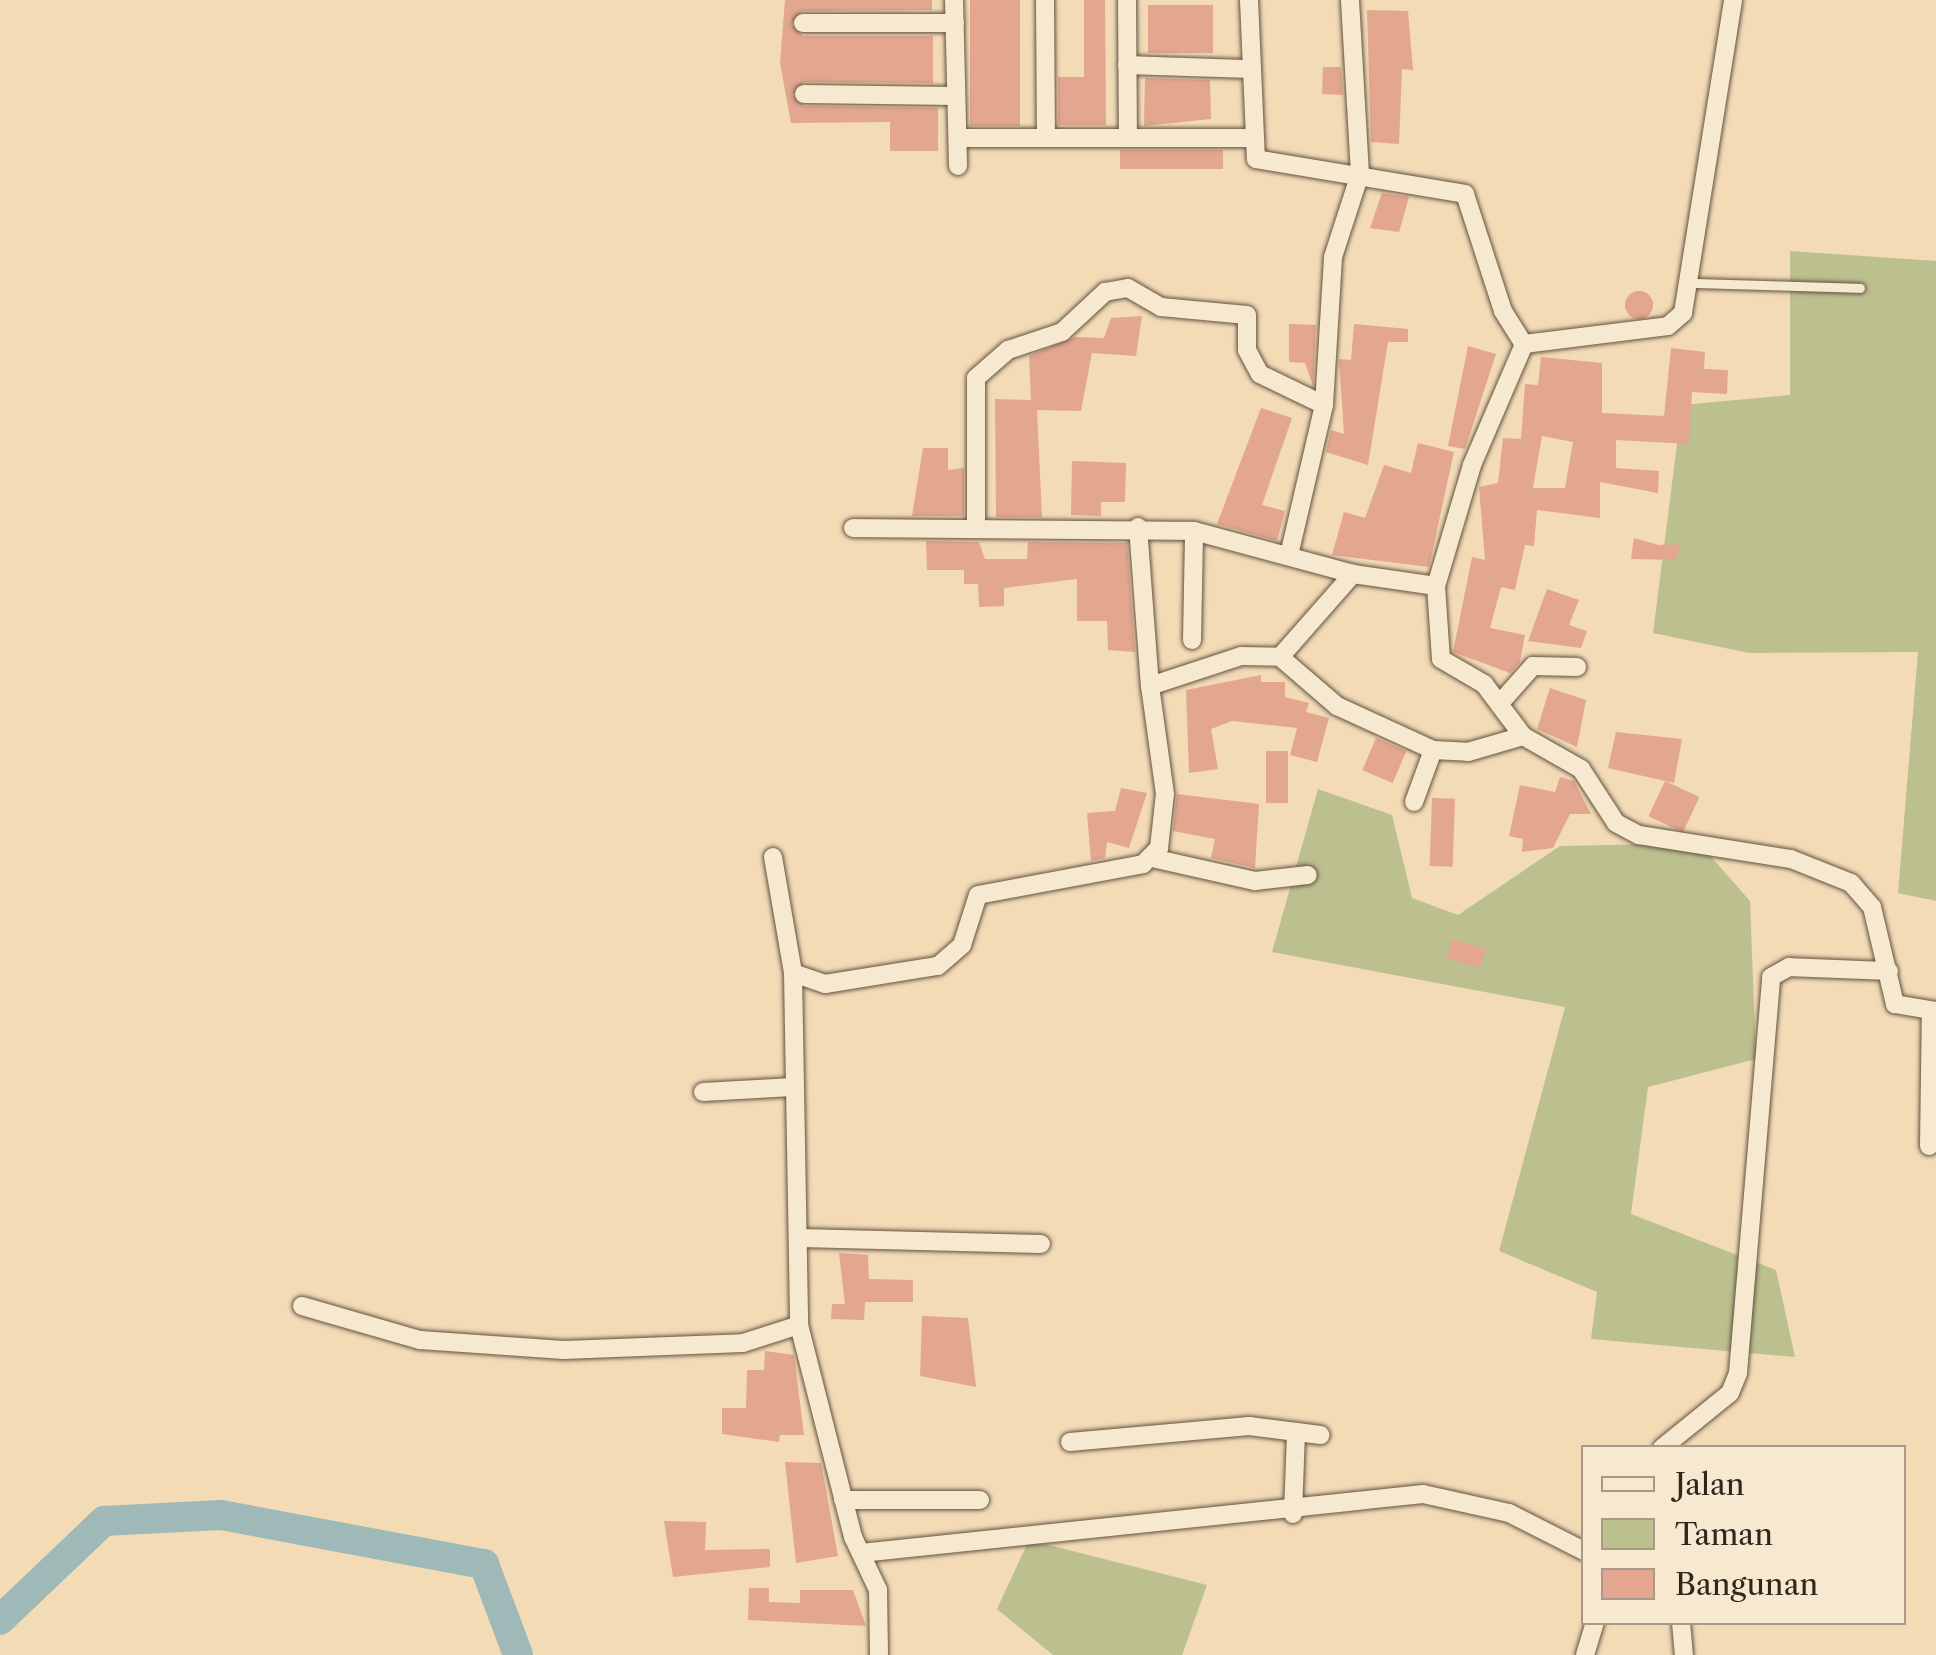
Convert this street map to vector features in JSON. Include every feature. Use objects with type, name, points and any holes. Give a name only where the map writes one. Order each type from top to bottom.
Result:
[{"type":"street","points":[[954,0],[958,166]]},
{"type":"street","points":[[1045,0],[1046,135]]},
{"type":"street","points":[[1127,0],[1128,136]]},
{"type":"street","points":[[1249,0],[1253,138],[1260,161],[1466,194],[1502,312],[1524,344]]},
{"type":"street","points":[[1290,551],[1324,405],[1333,257],[1360,174],[1350,0]]},
{"type":"street","points":[[1524,344],[1674,324],[1692,283],[1732,0]]},
{"type":"street","points":[[803,23],[955,22]]},
{"type":"street","points":[[1126,66],[1250,70]]},
{"type":"street","points":[[804,94],[955,96]]},
{"type":"street","points":[[958,138],[1253,138]]},
{"type":"street","points":[[976,527],[976,378],[1008,350],[1062,332],[1105,292],[1128,288],[1162,306],[1250,317],[1247,350],[1260,374],[1324,405]]},
{"type":"street","points":[[1524,344],[1472,465],[1436,586],[1438,654],[1501,702],[1523,736],[1581,769],[1624,829],[1792,859],[1851,883],[1872,907],[1898,1008],[1934,1011],[1929,1146]]},
{"type":"street","points":[[853,528],[1138,527],[1194,531],[1290,551],[1353,574],[1436,586]]},
{"type":"street","points":[[1138,527],[1150,686],[1164,794],[1152,858]]},
{"type":"street","points":[[1192,640],[1194,531]]},
{"type":"street","points":[[1280,656],[1353,574]]},
{"type":"street","points":[[1150,686],[1242,656],[1280,656],[1337,706],[1433,750],[1468,752],[1523,736]]},
{"type":"street","points":[[1501,702],[1533,666],[1576,667]]},
{"type":"street","points":[[1414,802],[1433,750]]},
{"type":"street","points":[[773,856],[793,973],[799,1326],[843,1500],[878,1590],[879,1655]]},
{"type":"street","points":[[793,973],[826,984],[938,966],[962,944],[978,894],[1152,858],[1255,881],[1308,875]]},
{"type":"street","points":[[1666,1445],[1722,1400],[1738,1374],[1771,977],[1789,967],[1888,971]]},
{"type":"street","points":[[703,1092],[793,1088]]},
{"type":"street","points":[[799,1238],[1042,1244]]},
{"type":"street","points":[[302,1306],[420,1340],[564,1350],[742,1343],[799,1326]]},
{"type":"street","points":[[1070,1442],[1233,1427],[1320,1435]]},
{"type":"street","points":[[1293,1514],[1296,1432]]},
{"type":"street","points":[[862,1553],[1293,1514],[1351,1498],[1450,1497],[1561,1533],[1581,1549]]},
{"type":"street","points":[[843,1500],[980,1500]]},
{"type":"street","points":[[1585,1655],[1594,1625]]},
{"type":"street","points":[[1681,1625],[1684,1655]]},
{"type":"lane","points":[[1692,283],[1860,288]]},
{"type":"green space","points":[[1790,251],[1936,261],[1936,901],[1898,893],[1918,652],[1749,653],[1653,633],[1682,405],[1790,395]]},
{"type":"green space","points":[[1318,789],[1392,815],[1412,898],[1458,915],[1560,846],[1699,843],[1750,901],[1756,1059],[1648,1087],[1631,1214],[1776,1270],[1795,1357],[1591,1339],[1597,1292],[1499,1251],[1565,1007],[1272,952]]},
{"type":"green space","points":[[1029,1540],[1207,1585],[1182,1655],[1053,1655],[997,1609]]},
{"type":"building","points":[[785,0],[932,0],[932,10],[802,11],[791,24],[803,36],[933,36],[933,83],[804,82],[792,95],[804,106],[938,108],[938,151],[890,151],[890,122],[791,123],[780,63]]},
{"type":"building","points":[[970,0],[1020,0],[1020,126],[970,126]]},
{"type":"building","points":[[1084,0],[1105,0],[1106,125],[1058,125],[1058,77],[1084,77]]},
{"type":"building","points":[[1148,5],[1213,5],[1213,53],[1148,53]]},
{"type":"building","points":[[1367,10],[1408,11],[1413,70],[1402,69],[1399,144],[1371,142]]},
{"type":"building","points":[[1323,67],[1341,67],[1343,95],[1322,94]]},
{"type":"building","points":[[1145,78],[1210,80],[1211,119],[1144,126]]},
{"type":"building","points":[[1120,150],[1223,150],[1223,169],[1120,169]]},
{"type":"building","points":[[1382,193],[1409,197],[1399,232],[1370,228]]},
{"type":"building","points":[[1639,291],[1649,295],[1653,305],[1649,315],[1639,319],[1629,315],[1625,305],[1629,295]]},
{"type":"building","points":[[1142,316],[1136,356],[1092,353],[1081,411],[1037,410],[1042,517],[996,517],[995,399],[1031,400],[1029,356],[1075,337],[1104,338],[1111,318]]},
{"type":"building","points":[[1289,324],[1316,325],[1313,386],[1305,363],[1289,362]]},
{"type":"building","points":[[1354,324],[1408,329],[1408,342],[1388,342],[1368,465],[1326,452],[1331,430],[1344,434],[1339,359],[1351,360]]},
{"type":"building","points":[[1468,346],[1496,354],[1465,449],[1448,446]]},
{"type":"building","points":[[1671,348],[1705,352],[1704,369],[1728,370],[1727,394],[1692,392],[1689,444],[1616,440],[1616,468],[1659,471],[1658,493],[1600,482],[1600,518],[1537,510],[1534,546],[1525,545],[1515,590],[1501,587],[1490,628],[1525,635],[1520,662],[1510,673],[1453,652],[1472,557],[1485,560],[1479,487],[1498,483],[1503,438],[1521,439],[1525,384],[1538,385],[1541,357],[1602,363],[1602,413],[1664,416]],"holes":[[[1542,436],[1573,442],[1565,488],[1533,488]]]},
{"type":"building","points":[[1261,408],[1292,418],[1262,505],[1285,511],[1277,541],[1217,524]]},
{"type":"building","points":[[1418,443],[1454,452],[1429,567],[1332,555],[1344,512],[1365,518],[1384,465],[1411,473]]},
{"type":"building","points":[[923,448],[948,448],[948,470],[964,468],[964,516],[912,516]]},
{"type":"building","points":[[1072,461],[1126,463],[1125,502],[1101,502],[1101,516],[1071,515]]},
{"type":"building","points":[[1634,538],[1659,545],[1681,544],[1676,560],[1631,559]]},
{"type":"building","points":[[926,541],[979,542],[985,559],[1027,559],[1028,542],[1127,543],[1135,652],[1108,650],[1107,621],[1077,621],[1077,579],[1004,588],[1004,606],[979,607],[978,584],[964,584],[964,570],[927,570]]},
{"type":"building","points":[[1547,589],[1579,600],[1569,625],[1587,631],[1581,648],[1528,641]]},
{"type":"building","points":[[1261,675],[1261,682],[1285,682],[1285,697],[1309,703],[1306,712],[1329,718],[1317,762],[1290,755],[1297,728],[1232,721],[1211,729],[1218,769],[1189,773],[1186,690]]},
{"type":"building","points":[[1550,688],[1586,700],[1577,747],[1537,729]]},
{"type":"building","points":[[1616,732],[1682,739],[1674,783],[1608,768]]},
{"type":"building","points":[[1376,738],[1406,751],[1393,783],[1362,770]]},
{"type":"building","points":[[1266,751],[1288,751],[1288,803],[1266,803]]},
{"type":"building","points":[[1560,777],[1574,781],[1591,814],[1570,814],[1553,848],[1522,852],[1523,839],[1509,836],[1520,785],[1555,792]]},
{"type":"building","points":[[1665,781],[1699,797],[1683,832],[1649,816]]},
{"type":"building","points":[[1121,788],[1147,793],[1129,848],[1107,842],[1105,858],[1091,861],[1087,813],[1115,811]]},
{"type":"building","points":[[1177,794],[1259,804],[1255,868],[1211,858],[1215,839],[1173,831]]},
{"type":"building","points":[[1432,798],[1455,799],[1453,867],[1430,866]]},
{"type":"building","points":[[1452,939],[1486,949],[1480,968],[1446,958]]},
{"type":"building","points":[[839,1253],[868,1255],[869,1279],[913,1280],[913,1302],[865,1302],[864,1320],[831,1319],[832,1304],[845,1304]]},
{"type":"building","points":[[922,1316],[968,1318],[976,1387],[920,1376]]},
{"type":"building","points":[[765,1351],[794,1355],[804,1435],[780,1435],[779,1442],[722,1434],[722,1408],[746,1408],[747,1370],[764,1370]]},
{"type":"building","points":[[785,1462],[821,1463],[838,1556],[796,1563]]},
{"type":"building","points":[[664,1521],[706,1522],[705,1550],[770,1549],[770,1567],[673,1577]]},
{"type":"building","points":[[749,1588],[769,1588],[769,1602],[800,1603],[800,1590],[853,1590],[866,1626],[748,1620]]},
{"type":"waterway","points":[[0,1620],[104,1521],[221,1515],[484,1564],[518,1655]]}]
